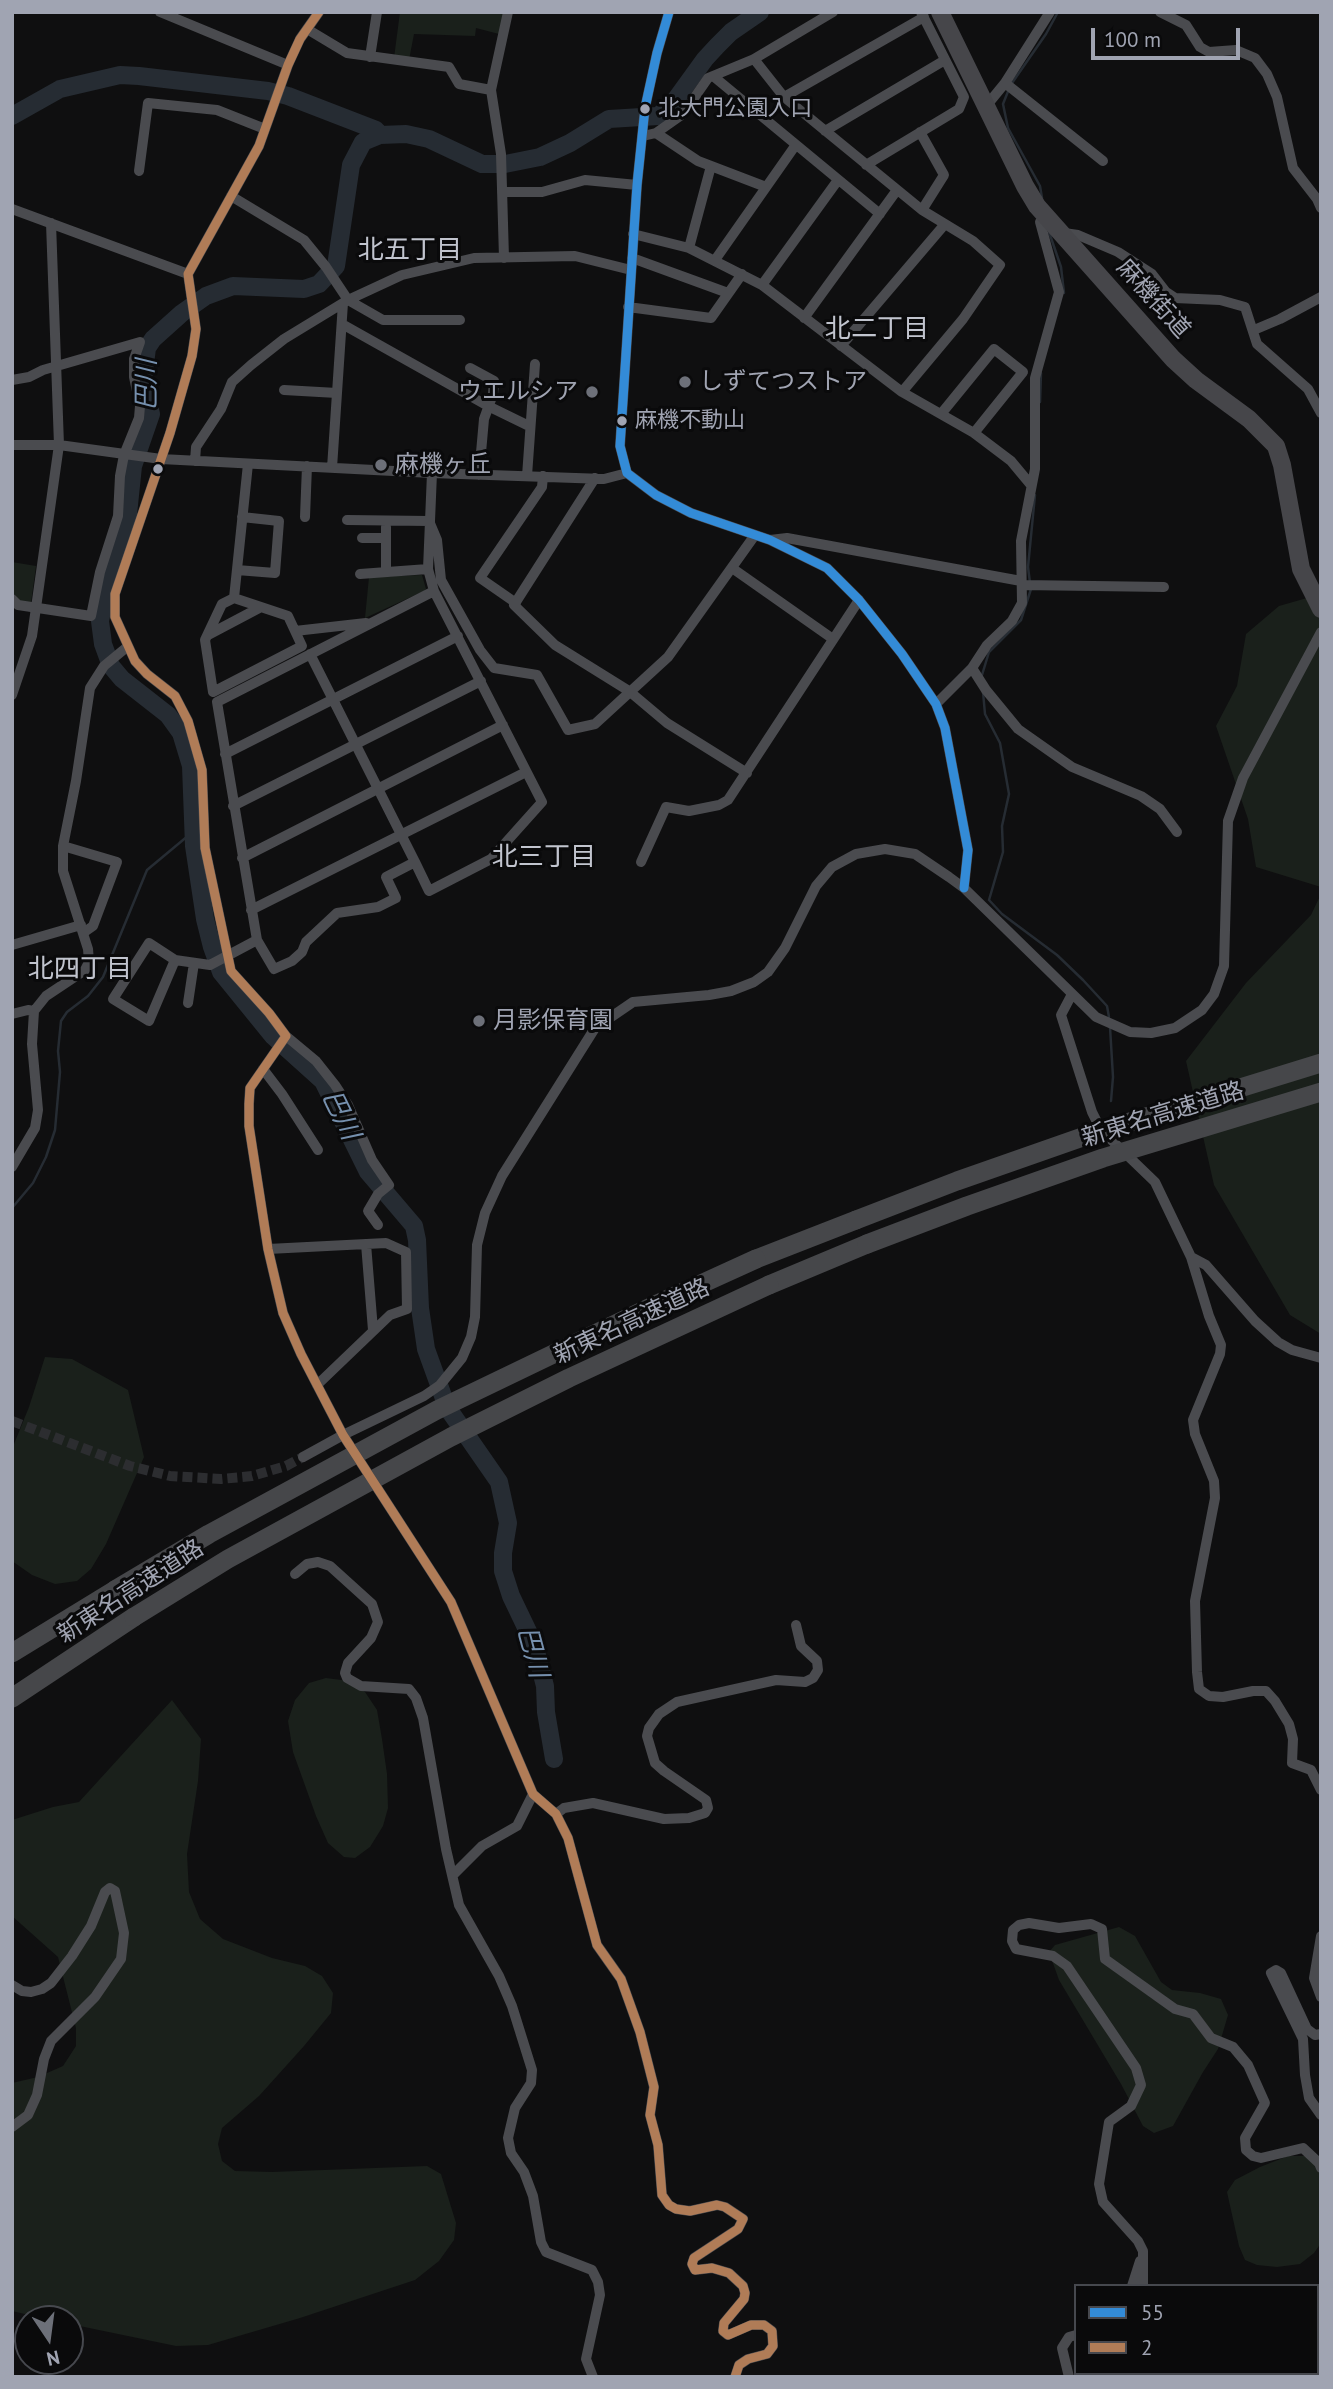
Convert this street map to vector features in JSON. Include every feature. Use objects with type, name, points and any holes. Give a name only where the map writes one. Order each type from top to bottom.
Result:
[{"type":"highway","name":"新東名高速道路","points":[[12,1653],[209,1534],[437,1410],[756,1259],[957,1181],[1094,1133],[1321,1063]]},
{"type":"highway","name":"新東名高速道路","points":[[12,1698],[228,1559],[451,1437],[582,1372],[769,1285],[867,1244],[1103,1158],[1321,1092]]},
{"type":"main road","name":"麻機街道","points":[[928,14],[987,105],[1037,206],[1064,233],[1129,312],[1173,359],[1196,380],[1249,419],[1276,446],[1301,569],[1321,609]]},
{"type":"street","points":[[160,12],[288,65]]},
{"type":"street","points":[[319,12],[300,39],[288,65],[259,146],[188,274],[196,329],[192,356],[162,459],[115,594],[115,617],[135,661],[175,696],[188,721],[202,771],[205,848],[225,958],[231,971],[269,1013],[282,1042],[316,1061],[348,1105],[372,1160],[389,1185],[368,1211],[379,1225]]},
{"type":"street","points":[[370,57],[377,12]]},
{"type":"street","points":[[504,258],[501,155],[491,90],[508,12]]},
{"type":"street","points":[[669,12],[645,108],[633,234],[620,446],[627,473],[656,495],[691,513],[770,540],[827,569],[859,600],[902,654],[936,704],[946,728],[968,850],[964,888]]},
{"type":"street","points":[[656,134],[683,114],[708,78],[754,59],[833,12]]},
{"type":"street","points":[[987,105],[1005,83],[1050,12]]},
{"type":"street","points":[[1160,12],[1186,25],[1200,47],[1209,52],[1236,50],[1255,58],[1277,97],[1293,168],[1321,208]]},
{"type":"street","points":[[784,97],[928,14],[945,60],[964,97],[959,109],[866,164]]},
{"type":"street","points":[[307,29],[347,53],[449,67],[459,83],[491,90]]},
{"type":"street","points":[[754,59],[784,97],[922,210],[973,241],[1000,265],[963,319],[902,392]]},
{"type":"street","points":[[825,131],[945,60]]},
{"type":"street","points":[[712,76],[880,214]]},
{"type":"street","points":[[1005,83],[1104,161]]},
{"type":"street","points":[[139,171],[148,103],[217,110],[265,129]]},
{"type":"street","points":[[920,132],[944,175],[922,210]]},
{"type":"street","points":[[643,133],[656,134],[698,161],[766,187]]},
{"type":"street","points":[[715,260],[795,146]]},
{"type":"street","points":[[690,248],[711,166]]},
{"type":"street","points":[[502,192],[542,192],[585,180],[638,185]]},
{"type":"street","points":[[762,285],[838,180]]},
{"type":"street","points":[[804,318],[897,190]]},
{"type":"street","points":[[231,196],[304,240],[326,267],[346,301],[383,320],[460,320]]},
{"type":"street","points":[[12,209],[188,274]]},
{"type":"street","points":[[936,704],[972,668],[987,645],[1012,621],[1022,603],[1026,584],[1021,541],[1035,469],[1035,378],[1059,292],[1040,222]]},
{"type":"street","points":[[12,695],[32,636],[59,445],[51,223]]},
{"type":"street","points":[[841,346],[946,225]]},
{"type":"street","points":[[1064,233],[1078,235],[1118,252],[1152,274],[1166,292],[1175,298],[1220,300],[1245,307],[1257,344],[1308,389],[1321,413]]},
{"type":"street","points":[[633,234],[690,248],[762,285],[902,392],[974,433],[1011,461],[1031,485]]},
{"type":"street","points":[[195,461],[196,447],[221,409],[232,382],[284,340],[346,301],[402,275],[474,258],[575,256],[631,264],[728,293]]},
{"type":"street","points":[[628,307],[711,318],[742,274]]},
{"type":"street","points":[[1254,330],[1321,297]]},
{"type":"street","points":[[332,468],[346,301]]},
{"type":"street","points":[[342,324],[529,426]]},
{"type":"street","points":[[12,380],[140,342],[134,359],[134,377],[141,406],[139,418],[124,455],[118,516],[100,572],[91,616],[18,605],[12,599]]},
{"type":"street","points":[[941,414],[994,349],[1023,372],[974,433]]},
{"type":"street","points":[[527,476],[535,364]]},
{"type":"street","points":[[470,368],[494,381],[479,475]]},
{"type":"street","points":[[284,390],[337,393]]},
{"type":"street","points":[[12,445],[59,445],[162,459],[432,473],[604,479],[627,473]]},
{"type":"street","points":[[234,598],[248,464]]},
{"type":"street","points":[[305,517],[307,467]]},
{"type":"street","points":[[310,654],[429,891],[491,859],[542,802],[434,591],[428,569],[432,473]]},
{"type":"street","points":[[516,603],[480,578],[542,487],[543,476]]},
{"type":"street","points":[[595,478],[514,605],[555,645],[629,691],[667,723],[747,774]]},
{"type":"street","points":[[237,570],[275,573],[279,520],[242,517]]},
{"type":"street","points":[[347,520],[429,521]]},
{"type":"street","points":[[429,521],[437,540],[441,580],[480,650],[494,668],[537,675],[568,730],[596,724],[668,657],[755,535]]},
{"type":"street","points":[[362,538],[386,533],[386,572]]},
{"type":"street","points":[[770,540],[787,538],[1026,584],[1164,587]]},
{"type":"street","points":[[732,568],[833,639]]},
{"type":"street","points":[[360,574],[428,569]]},
{"type":"street","points":[[415,862],[386,877],[396,898],[378,907],[337,913],[306,942],[302,952],[292,961],[274,969],[257,940],[217,702],[434,591]]},
{"type":"street","points":[[234,598],[261,607],[288,616],[302,646],[213,692],[205,640],[222,604],[234,598]]},
{"type":"street","points":[[641,862],[666,807],[689,811],[729,800],[859,600]]},
{"type":"street","points":[[207,636],[261,607]]},
{"type":"street","points":[[295,631],[373,622]]},
{"type":"street","points":[[303,1457],[424,1396],[440,1385],[462,1358],[471,1337],[475,1317],[477,1245],[485,1213],[502,1176],[595,1028],[633,1002],[709,995],[732,991],[754,982],[768,972],[785,948],[816,886],[832,867],[856,853],[885,849],[915,854],[964,888],[1071,996],[1096,1017],[1130,1032],[1151,1033],[1175,1028],[1202,1010],[1214,994],[1224,966],[1228,821],[1243,778],[1321,632]]},
{"type":"street","points":[[225,754],[458,636]]},
{"type":"street","points":[[12,1167],[35,1128],[38,1110],[32,1045],[34,1011],[46,996],[85,970],[89,962],[82,929],[63,871],[63,846],[90,688],[104,666],[127,647]]},
{"type":"street","points":[[972,668],[1018,729],[1072,766],[1141,796],[1160,809],[1177,832]]},
{"type":"street","points":[[233,806],[481,681]]},
{"type":"street","points":[[242,858],[503,725]]},
{"type":"street","points":[[251,910],[526,772]]},
{"type":"street","points":[[12,945],[93,926],[117,862],[63,846]]},
{"type":"street","points":[[175,960],[149,1021],[113,999],[149,943],[175,960],[210,965],[257,940]]},
{"type":"street","points":[[188,1003],[194,963]]},
{"type":"street","points":[[1071,996],[1061,1015],[1092,1112],[1101,1130],[1156,1182],[1191,1257],[1221,1345],[1220,1354],[1193,1420],[1195,1434],[1214,1481],[1215,1499],[1195,1601],[1196,1672],[1199,1689],[1209,1696],[1223,1697],[1266,1691],[1289,1724],[1293,1739],[1292,1763],[1311,1770],[1321,1790]]},
{"type":"street","points":[[12,1014],[34,1011]]},
{"type":"street","points":[[282,1042],[250,1088],[249,1126],[268,1249],[283,1313],[343,1435],[451,1602],[533,1794],[556,1814],[568,1838],[597,1945],[621,1979],[640,2032],[654,2087],[650,2115],[658,2145],[662,2195],[669,2205],[677,2209],[690,2211],[718,2205],[743,2219],[738,2230],[694,2258],[692,2264],[695,2270],[712,2268],[729,2273],[743,2286],[744,2299],[724,2323],[723,2331],[728,2335],[751,2325],[764,2325],[772,2330],[773,2346],[768,2354],[748,2359],[739,2365],[735,2377]]},
{"type":"street","points":[[263,1069],[317,1150]]},
{"type":"street","points":[[268,1249],[386,1243],[406,1252],[407,1309],[390,1315],[317,1385]]},
{"type":"street","points":[[366,1244],[373,1330]]},
{"type":"street","points":[[1191,1257],[1206,1265],[1255,1321],[1278,1342],[1292,1350],[1321,1358]]},
{"type":"street","points":[[295,1574],[307,1564],[318,1562],[330,1566],[372,1604],[378,1622],[371,1638],[348,1663],[345,1673],[347,1678],[361,1686],[409,1689],[416,1698],[423,1718],[459,1905],[499,1976],[512,2006],[532,2070],[531,2083],[515,2108],[508,2138],[511,2153],[524,2172],[533,2196],[541,2242],[546,2252],[592,2270],[598,2283],[600,2294],[586,2359],[593,2377]]},
{"type":"street","points":[[556,1814],[564,1808],[593,1803],[664,1819],[689,1818],[705,1813],[708,1808],[706,1800],[655,1763],[647,1736],[649,1728],[659,1714],[677,1702],[776,1680],[805,1682],[813,1678],[818,1670],[817,1661],[801,1646],[796,1625]]},
{"type":"street","points":[[453,1875],[482,1846],[517,1826],[533,1794]]},
{"type":"street","points":[[12,1985],[31,1992],[51,1983],[91,1926],[105,1892],[110,1888],[115,1891],[124,1933],[121,1959],[94,1997],[51,2041],[44,2059],[37,2095],[28,2115],[12,2127]]},
{"type":"street","points":[[1143,2284],[1143,2251],[1138,2241],[1103,2202],[1099,2184],[1109,2122],[1131,2106],[1141,2085],[1136,2068],[1067,1966],[1053,1956],[1016,1949],[1012,1941],[1013,1930],[1018,1925],[1029,1923],[1059,1928],[1091,1924],[1102,1929],[1105,1959],[1175,2009],[1193,2014],[1211,2038],[1233,2047],[1248,2065],[1265,2103],[1245,2138],[1246,2150],[1261,2158],[1303,2148],[1321,2168]]},
{"type":"street","points":[[1321,1936],[1314,1978],[1321,1997]]},
{"type":"street","points":[[1321,2034],[1315,2035],[1307,2029],[1281,1973],[1276,1970],[1271,1973],[1303,2039],[1309,2098],[1321,2115]]},
{"type":"street","points":[[1133,2284],[1143,2251]]},
{"type":"street","points":[[1069,2377],[1062,2348],[1069,2337],[1074,2335]]},
{"type":"shaded area","points":[[400,12],[504,12],[499,34],[476,28],[475,36],[414,34],[409,60],[394,58]]},
{"type":"shaded area","points":[[12,562],[36,566],[31,603],[21,602],[12,592]]},
{"type":"shaded area","points":[[422,575],[426,589],[424,591],[365,618],[369,577]]},
{"type":"shaded area","points":[[1321,594],[1321,887],[1256,867],[1248,819],[1216,726],[1237,686],[1246,634],[1279,606]]},
{"type":"shaded area","points":[[1321,894],[1321,1334],[1290,1315],[1214,1185],[1186,1061],[1246,983],[1311,915]]},
{"type":"shaded area","points":[[45,1357],[72,1359],[128,1390],[144,1457],[106,1544],[91,1569],[77,1581],[55,1584],[32,1575],[12,1561],[12,1449]]},
{"type":"shaded area","points":[[326,1678],[349,1681],[365,1692],[377,1710],[382,1739],[388,1808],[383,1826],[370,1847],[355,1858],[344,1857],[328,1843],[293,1752],[288,1721],[295,1700],[309,1683]]},
{"type":"shaded area","points":[[172,1700],[201,1739],[187,1854],[189,1892],[200,1919],[223,1939],[272,1958],[305,1966],[322,1976],[333,1993],[331,2013],[304,2046],[259,2096],[222,2128],[218,2144],[222,2161],[235,2171],[427,2166],[441,2174],[456,2223],[454,2240],[439,2261],[415,2280],[208,2345],[176,2346],[84,2327],[84,2305],[14,2305],[12,2311],[12,2083],[38,2077],[63,2066],[76,2046],[76,2028],[58,1957],[12,1916],[12,1820],[79,1802]]},
{"type":"shaded area","points":[[1119,1927],[1135,1936],[1161,1982],[1172,1990],[1200,1993],[1221,1999],[1228,2015],[1218,2049],[1173,2126],[1154,2133],[1143,2126],[1059,1980],[1049,1952],[1055,1945]]},
{"type":"shaded area","points":[[1288,2156],[1321,2156],[1321,2243],[1314,2253],[1300,2264],[1277,2267],[1257,2265],[1245,2260],[1239,2246],[1227,2192],[1235,2180]]},
{"type":"waterway","name":"巴川","points":[[554,1759],[546,1712],[545,1686],[534,1644],[511,1596],[503,1571],[508,1523],[499,1482],[447,1407],[426,1349],[414,1226],[368,1172],[323,1081],[273,1036],[221,972],[205,919],[194,846],[191,766],[181,733],[168,715],[122,679],[111,666],[103,644],[100,621],[109,575],[127,524],[133,466],[151,414],[143,380],[147,348],[153,339],[182,313],[206,296],[233,286],[304,289],[319,284],[336,266],[351,165],[363,142],[380,135],[406,134],[429,139],[482,164],[505,164],[540,157],[570,143],[609,119],[658,116],[671,106],[717,46],[731,32],[760,12]]},
{"type":"waterway","points":[[1012,83],[1058,12]]},
{"type":"waterway","points":[[12,116],[60,89],[120,75],[268,91],[376,130],[380,135]]},
{"type":"waterway","points":[[1009,89],[1003,104],[1008,128],[1040,186],[1042,198]]},
{"type":"waterway","points":[[1049,232],[1061,267],[1064,293]]},
{"type":"waterway","points":[[1040,402],[1041,373]]},
{"type":"waterway","points":[[1030,583],[1028,567],[1035,495]]},
{"type":"waterway","points":[[982,675],[989,652],[1021,620],[1031,589]]},
{"type":"waterway","points":[[983,692],[985,714],[1000,743],[1009,794],[1002,826],[1003,852],[989,900],[1002,914],[1057,955],[1083,980],[1107,1006],[1109,1017]]},
{"type":"waterway","points":[[12,1208],[33,1183],[55,1130],[61,1021],[67,1012],[88,996],[103,977],[147,870],[195,830]]},
{"type":"waterway","points":[[1110,1027],[1113,1077],[1111,1101]]},
{"type":"tunnel","points":[[12,1421],[130,1466],[170,1476],[221,1479],[252,1476],[286,1466],[303,1457]]},
{"type":"transit line","name":"2","points":[[319,12],[300,39],[288,65],[259,146],[188,274],[196,329],[192,356],[170,433],[115,594],[115,617],[135,661],[175,696],[188,721],[202,770],[205,848],[231,971],[286,1036],[250,1088],[249,1104],[249,1126],[268,1249],[283,1313],[343,1435],[451,1602],[533,1794],[556,1814],[568,1838],[597,1945],[621,1979],[640,2032],[654,2087],[650,2115],[658,2145],[662,2195],[669,2205],[676,2209],[690,2211],[717,2205],[743,2219],[738,2229],[694,2258],[692,2264],[695,2270],[712,2268],[729,2273],[743,2286],[744,2299],[724,2323],[723,2331],[728,2335],[751,2325],[764,2325],[772,2331],[773,2346],[767,2354],[748,2359],[739,2365],[735,2377]]},
{"type":"transit line","name":"55","points":[[669,12],[645,108],[637,185],[620,446],[627,473],[656,495],[691,513],[770,540],[827,568],[859,600],[902,654],[936,704],[945,728],[968,850],[964,888]]},
{"type":"place","name":"北大門公園入口","points":[[645,109]]},
{"type":"place","name":"しずてつストア","points":[[685,382]]},
{"type":"place","name":"ウエルシア","points":[[592,392]]},
{"type":"place","name":"麻機不動山","points":[[622,421]]},
{"type":"place","name":"麻機ヶ丘","points":[[381,465]]},
{"type":"place","name":"月影保育園","points":[[479,1021]]},
{"type":"district","name":"北五丁目","points":[[410,251]]},
{"type":"district","name":"北二丁目","points":[[877,330]]},
{"type":"district","name":"北三丁目","points":[[544,858]]},
{"type":"district","name":"北四丁目","points":[[80,970]]}]
